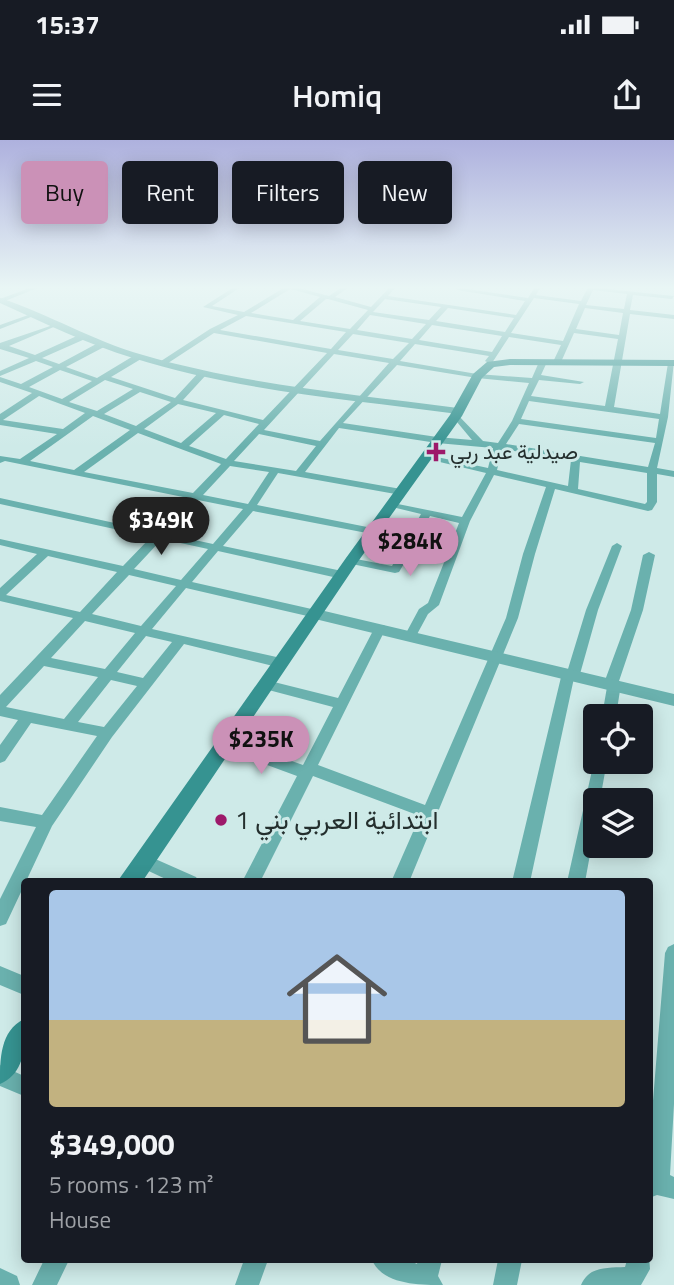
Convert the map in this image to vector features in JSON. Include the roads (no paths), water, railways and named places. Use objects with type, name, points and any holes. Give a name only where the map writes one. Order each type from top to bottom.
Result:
[{"type":"main road","points":[[132,878],[346,568],[457,414],[485,366],[499,363],[550,362],[673,363]]},
{"type":"main road","points":[[0,1070],[21,1038]]},
{"type":"street","points":[[0,377],[33,358],[74,340]]},
{"type":"street","points":[[90,340],[138,357],[203,373],[457,414],[480,443]]},
{"type":"street","points":[[162,363],[199,340]]},
{"type":"street","points":[[270,340],[396,362],[485,366]]},
{"type":"street","points":[[0,704],[343,340]]},
{"type":"street","points":[[410,340],[485,366],[535,379],[580,382]]},
{"type":"street","points":[[485,366],[502,340]]},
{"type":"street","points":[[546,340],[565,343]]},
{"type":"street","points":[[609,409],[620,340]]},
{"type":"street","points":[[299,474],[337,425],[413,341]]},
{"type":"street","points":[[411,635],[421,614],[433,605],[465,521],[535,379],[565,343]]},
{"type":"street","points":[[22,387],[101,345]]},
{"type":"street","points":[[1,346],[60,367],[321,444]]},
{"type":"street","points":[[63,402],[138,357]]},
{"type":"street","points":[[426,456],[648,508],[652,502],[652,470],[671,391],[673,363]]},
{"type":"street","points":[[76,473],[177,401],[203,373]]},
{"type":"street","points":[[0,377],[228,463],[299,474],[396,498],[427,512],[465,521]]},
{"type":"street","points":[[22,462],[64,432],[139,389]]},
{"type":"street","points":[[0,420],[38,393]]},
{"type":"street","points":[[526,398],[609,409],[663,421],[674,427]]},
{"type":"street","points":[[183,446],[222,413]]},
{"type":"street","points":[[0,420],[64,432]]},
{"type":"street","points":[[516,421],[660,441]]},
{"type":"street","points":[[337,425],[438,440],[480,443],[674,474]]},
{"type":"street","points":[[1,458],[372,531]]},
{"type":"street","points":[[573,490],[576,458]]},
{"type":"street","points":[[67,725],[143,631],[251,506],[275,470]]},
{"type":"street","points":[[402,878],[515,610],[529,554],[552,484]]},
{"type":"street","points":[[0,501],[215,547],[346,568],[393,570],[397,568],[427,512]]},
{"type":"street","points":[[0,542],[411,635],[674,700]]},
{"type":"street","points":[[522,878],[571,674],[617,546]]},
{"type":"street","points":[[408,548],[451,558]]},
{"type":"street","points":[[0,596],[46,552]]},
{"type":"street","points":[[610,704],[613,684],[639,601],[649,555]]},
{"type":"street","points":[[0,596],[281,663]]},
{"type":"street","points":[[253,878],[380,628]]},
{"type":"street","points":[[0,918],[46,822],[107,733],[181,639]]},
{"type":"street","points":[[39,660],[146,683]]},
{"type":"street","points":[[266,685],[343,704]]},
{"type":"street","points":[[0,711],[107,733]]},
{"type":"street","points":[[0,757],[27,717]]},
{"type":"street","points":[[226,744],[429,813]]},
{"type":"street","points":[[577,878],[597,774]]},
{"type":"street","points":[[0,814],[46,822]]},
{"type":"street","points":[[144,860],[182,878]]},
{"type":"street","points":[[660,1186],[674,953]]},
{"type":"street","points":[[0,975],[21,984]]},
{"type":"street","points":[[0,1075],[21,1085]]},
{"type":"street","points":[[44,1285],[55,1263]]},
{"type":"street","points":[[247,1285],[255,1263]]},
{"type":"street","points":[[391,1263],[427,1278]]},
{"type":"street","points":[[506,1285],[510,1263]]},
{"type":"street","points":[[593,1285],[600,1280],[631,1279],[639,1263]]},
{"type":"street","points":[[0,1280],[8,1285]]},
{"type":"place","name":"صيدلية عبد ربي","points":[[436,452]]},
{"type":"place","name":"ابتدائية العربي بني 1","points":[[221,820]]}]
